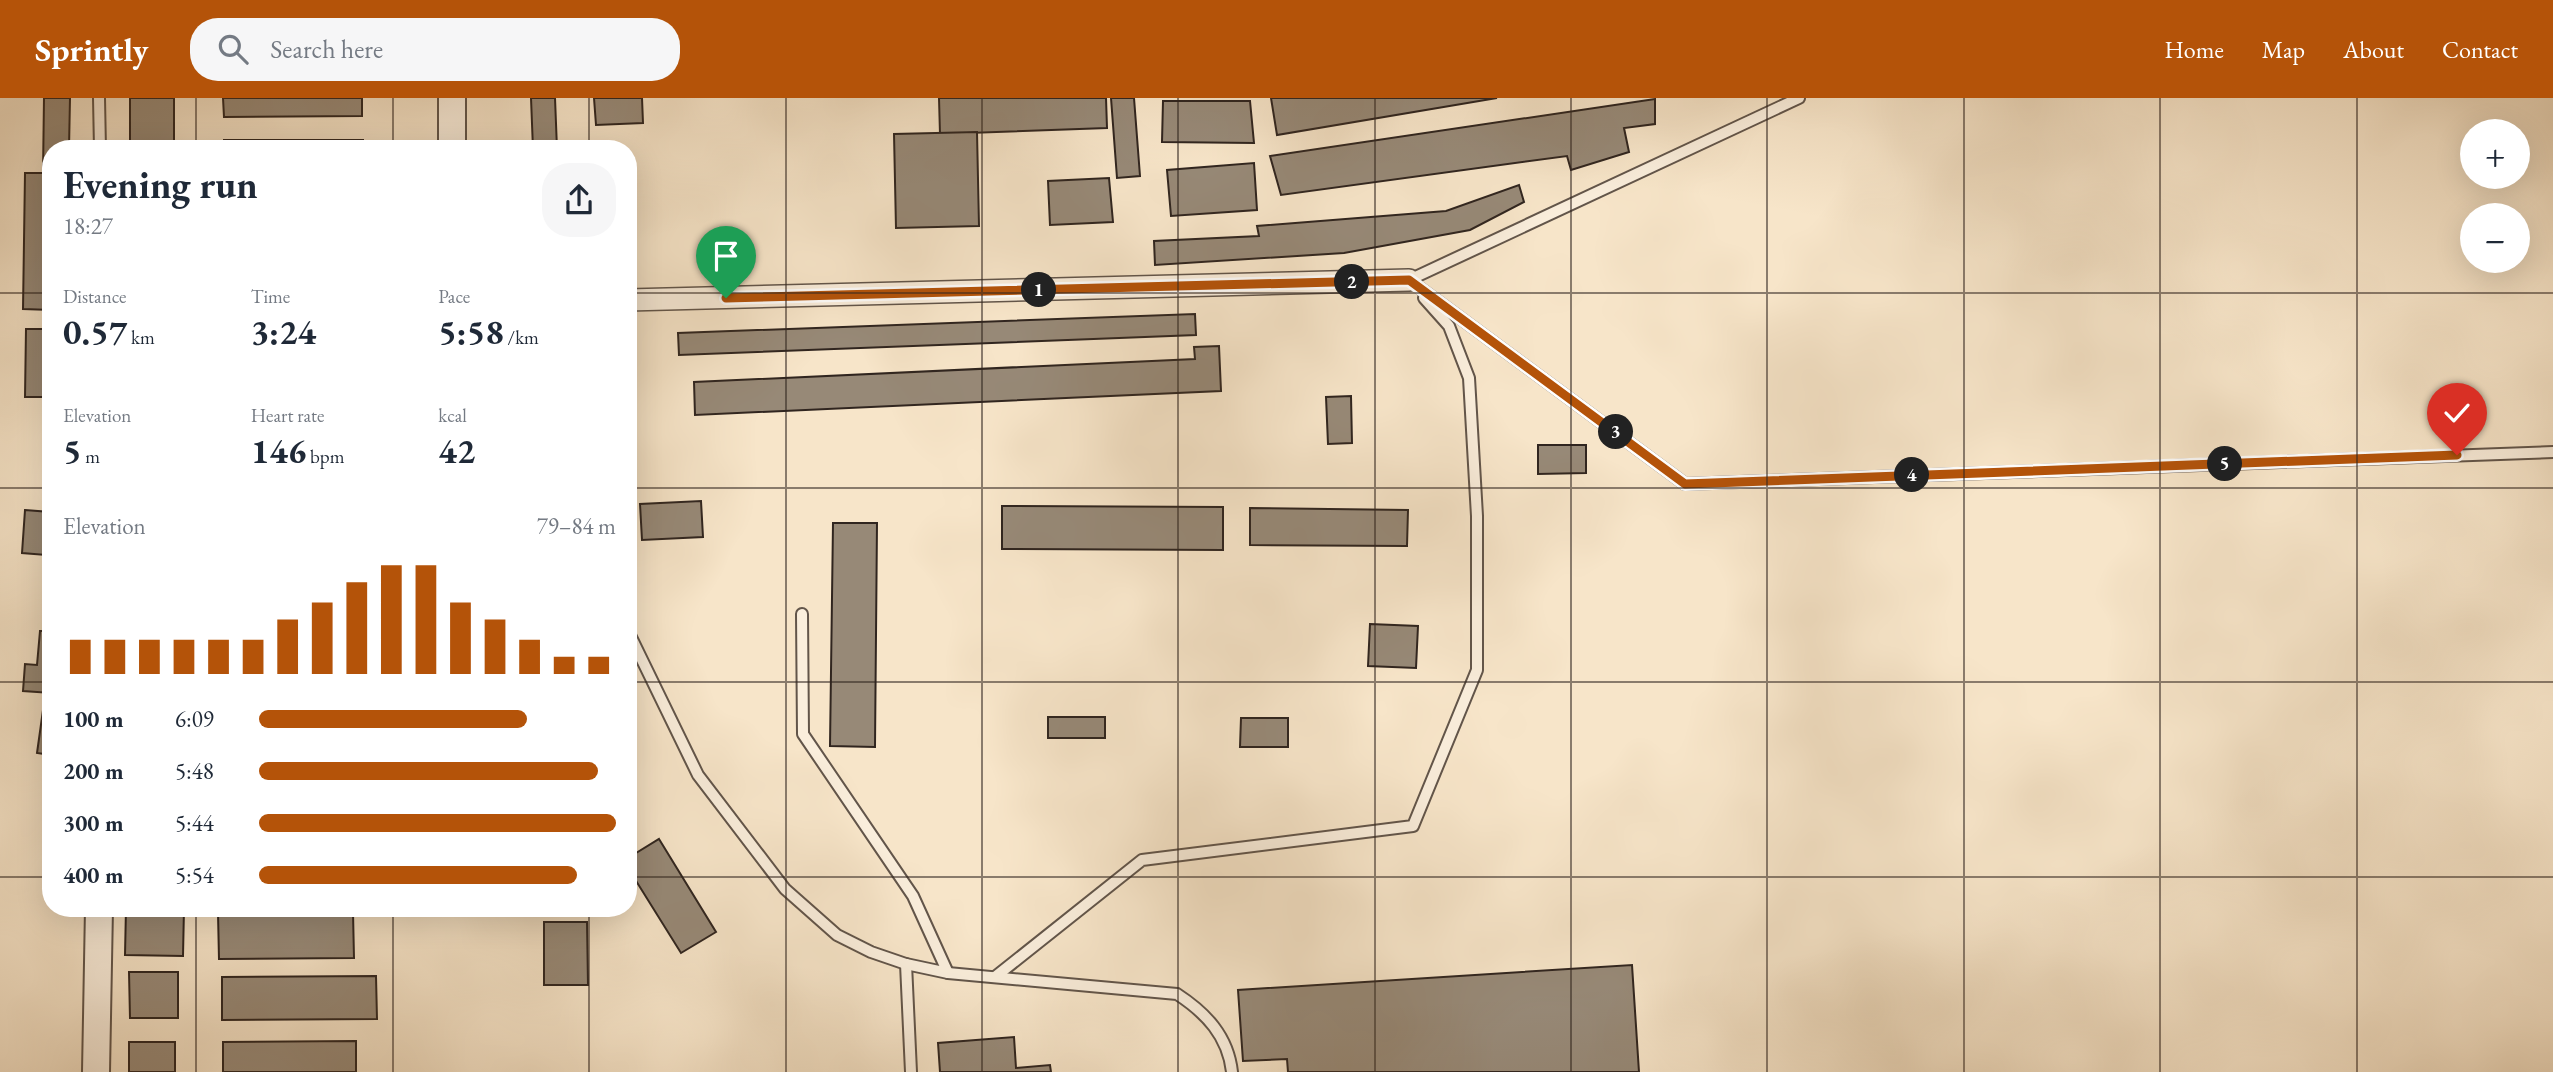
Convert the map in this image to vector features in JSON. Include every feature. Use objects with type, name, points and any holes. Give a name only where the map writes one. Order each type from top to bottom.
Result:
[{"type":"street","points":[[452,98],[452,140]]},
{"type":"street","points":[[637,300],[1409,280]]},
{"type":"street","points":[[96,1072],[99,917]]},
{"type":"lane","points":[[99,98],[100,140]]},
{"type":"lane","points":[[1409,280],[1799,98]]},
{"type":"lane","points":[[1409,280],[1685,484],[2553,452]]},
{"type":"lane","points":[[995,977],[1142,860],[1413,826],[1477,670],[1477,516],[1469,378],[1449,326],[1409,280]]},
{"type":"lane","points":[[802,614],[803,734],[913,896],[948,973]]},
{"type":"lane","points":[[637,650],[698,775],[785,889],[837,935],[870,952],[906,964],[948,973],[1177,994],[1204,1012],[1230,1055],[1232,1072]]},
{"type":"lane","points":[[906,964],[911,1072]]},
{"type":"building","points":[[44,98],[70,98],[69,140],[43,140]]},
{"type":"building","points":[[130,98],[174,98],[174,140],[130,140]]},
{"type":"building","points":[[223,98],[362,98],[362,116],[224,117]]},
{"type":"building","points":[[531,98],[555,98],[557,140],[533,140]]},
{"type":"building","points":[[594,98],[642,98],[643,123],[596,125]]},
{"type":"building","points":[[939,98],[1106,98],[1107,128],[940,134]]},
{"type":"building","points":[[1111,98],[1134,98],[1140,176],[1117,178]]},
{"type":"building","points":[[1271,98],[1497,98],[1277,135]]},
{"type":"building","points":[[1655,99],[1655,124],[1624,128],[1629,152],[1571,170],[1567,156],[1281,195],[1270,156]]},
{"type":"building","points":[[1163,101],[1250,101],[1254,143],[1162,142]]},
{"type":"building","points":[[977,132],[979,226],[896,228],[894,134]]},
{"type":"building","points":[[1254,163],[1257,210],[1171,216],[1167,170]]},
{"type":"building","points":[[25,173],[42,173],[42,310],[23,309]]},
{"type":"building","points":[[1109,178],[1113,222],[1050,225],[1048,181]]},
{"type":"building","points":[[1519,185],[1524,202],[1470,230],[1344,253],[1155,265],[1154,241],[1259,236],[1257,226],[1446,211]]},
{"type":"building","points":[[1195,314],[1196,335],[679,355],[678,333]]},
{"type":"building","points":[[26,329],[42,329],[42,397],[25,397]]},
{"type":"building","points":[[1219,346],[1221,391],[695,415],[694,382],[1195,359],[1194,347]]},
{"type":"building","points":[[1351,396],[1352,443],[1328,444],[1326,397]]},
{"type":"building","points":[[1538,445],[1586,445],[1586,473],[1538,474]]},
{"type":"building","points":[[701,501],[703,537],[642,540],[640,504]]},
{"type":"building","points":[[1002,506],[1223,507],[1223,550],[1002,549]]},
{"type":"building","points":[[1250,508],[1408,510],[1407,546],[1250,545]]},
{"type":"building","points":[[25,510],[42,511],[42,555],[22,553]]},
{"type":"building","points":[[833,523],[877,523],[875,747],[830,746]]},
{"type":"building","points":[[1370,624],[1418,626],[1416,668],[1368,666]]},
{"type":"building","points":[[42,631],[42,692],[23,691],[25,664],[37,665]]},
{"type":"building","points":[[42,717],[42,754],[37,753]]},
{"type":"building","points":[[1048,717],[1105,717],[1105,738],[1048,738]]},
{"type":"building","points":[[1241,718],[1288,718],[1288,747],[1240,747]]},
{"type":"building","points":[[659,839],[716,932],[681,953],[637,882],[637,852]]},
{"type":"building","points":[[126,917],[184,917],[183,956],[125,955]]},
{"type":"building","points":[[218,917],[353,917],[354,958],[219,959]]},
{"type":"building","points":[[544,922],[587,922],[588,985],[544,985]]},
{"type":"building","points":[[1632,965],[1639,1072],[1288,1072],[1287,1059],[1243,1061],[1238,990]]},
{"type":"building","points":[[129,972],[178,972],[178,1018],[130,1018]]},
{"type":"building","points":[[376,976],[377,1019],[222,1020],[222,977]]},
{"type":"building","points":[[1014,1037],[1016,1068],[1050,1065],[1051,1072],[940,1072],[938,1043]]},
{"type":"building","points":[[356,1041],[356,1072],[223,1072],[223,1042]]},
{"type":"building","points":[[129,1042],[175,1042],[175,1072],[129,1072]]},
{"type":"route","points":[[726,298],[1409,280],[1685,484],[2457,455]]}]
